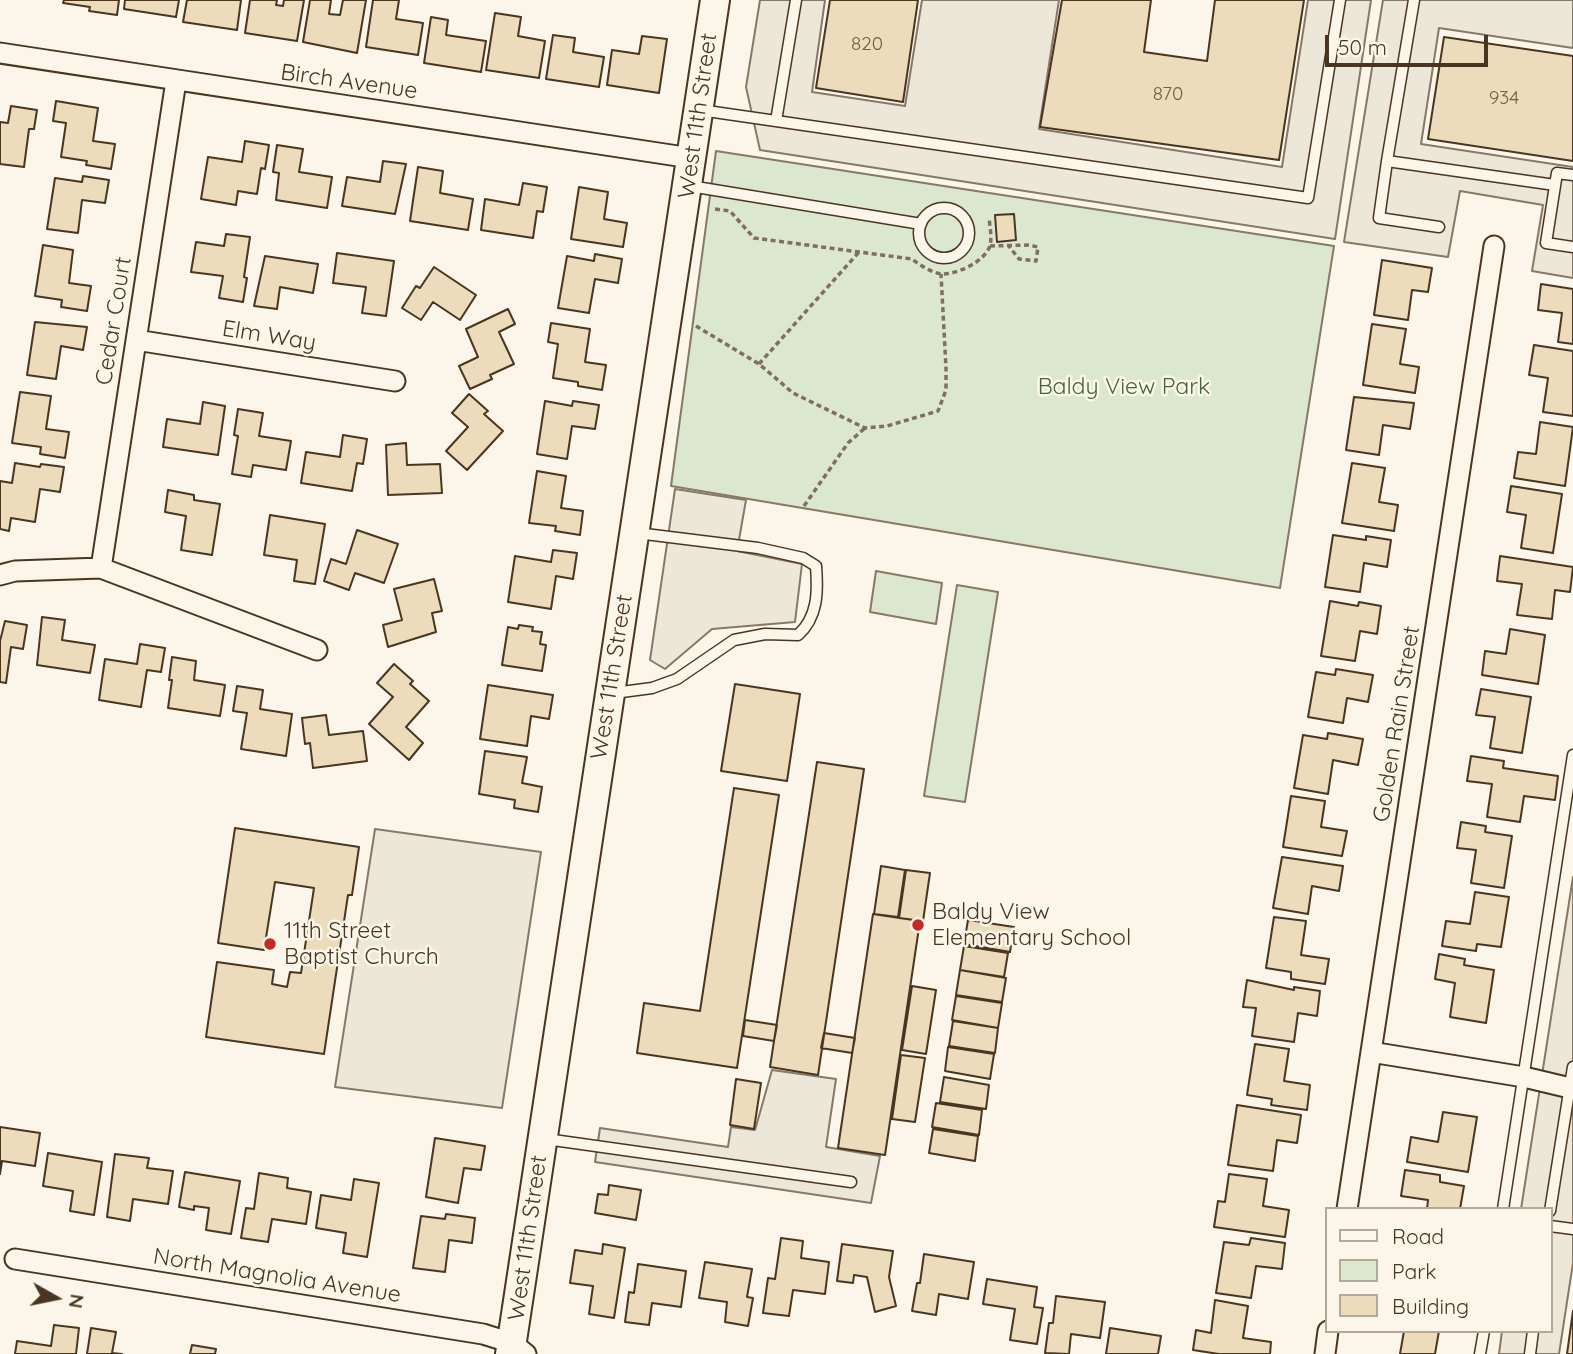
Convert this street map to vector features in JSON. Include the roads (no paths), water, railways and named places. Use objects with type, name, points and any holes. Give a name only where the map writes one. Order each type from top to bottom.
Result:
[{"type":"street","name":"West 11th Street","points":[[516,1350],[542,1138],[715,0]]},
{"type":"street","name":"Birch Avenue","points":[[0,53],[691,158]]},
{"type":"street","name":"Cedar Court","points":[[101,568],[176,81]]},
{"type":"street","name":"Golden Rain Street","points":[[1347,1207],[1494,246]]},
{"type":"street","name":"Elm Way","points":[[136,340],[395,381]]},
{"type":"street","points":[[0,575],[15,571],[101,568],[317,650]]},
{"type":"street","points":[[1371,1052],[1524,1077],[1570,1088]]},
{"type":"street","name":"North Magnolia Avenue","points":[[15,1259],[483,1334],[516,1350]]},
{"type":"street","points":[[1325,1354],[1328,1333]]},
{"type":"lane","points":[[776,121],[796,0]]},
{"type":"lane","points":[[698,109],[1308,198],[1340,0]]},
{"type":"lane","points":[[1414,0],[1379,218],[1439,227]]},
{"type":"lane","points":[[1387,161],[1555,185]]},
{"type":"lane","points":[[1573,175],[1557,173],[1546,243],[1573,247]]},
{"type":"lane","points":[[687,186],[920,224]]},
{"type":"lane","points":[[938,209],[954,210],[966,221],[969,229],[966,245],[954,256],[937,257],[924,248],[920,241],[920,224],[925,217],[938,209]]},
{"type":"lane","points":[[610,693],[652,688],[677,679],[734,640],[765,634],[798,635],[809,625],[818,594],[816,566],[803,558],[758,548],[634,533]]},
{"type":"lane","points":[[1503,1207],[1573,755]]},
{"type":"lane","points":[[1551,1207],[1573,1067]]},
{"type":"lane","points":[[542,1138],[851,1182]]},
{"type":"lane","points":[[1552,1226],[1573,1229]]},
{"type":"lane","points":[[1480,1354],[1484,1333]]},
{"type":"lane","points":[[1530,1354],[1533,1333]]},
{"type":"place","name":"Baldy View Elementary School","points":[[918,925]]},
{"type":"place","name":"11th Street Baptist Church","points":[[270,944]]},
{"type":"park label","name":"Baldy View Park","points":[[1124,387]]}]
